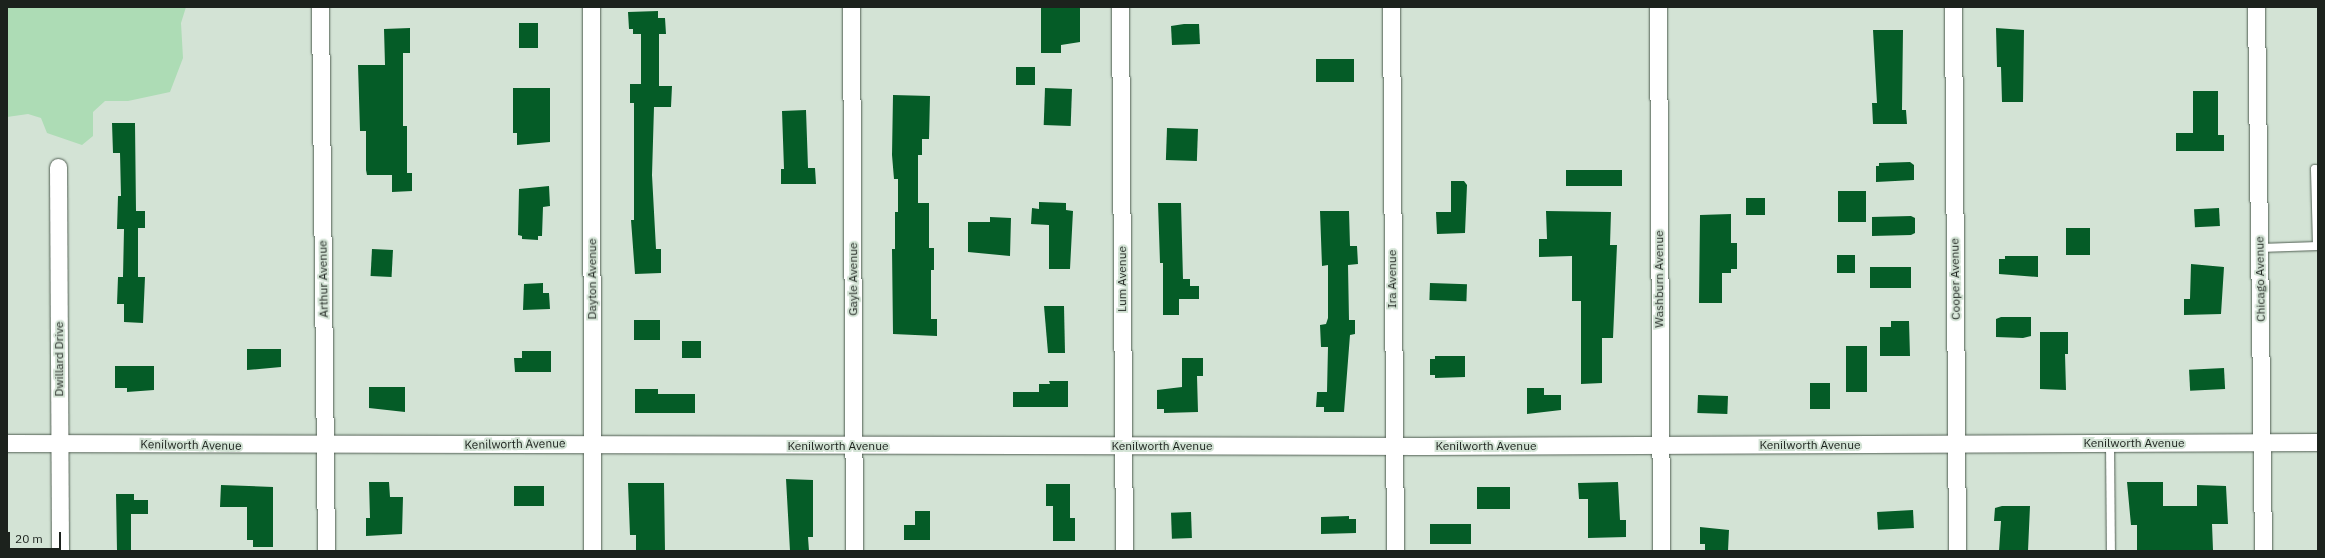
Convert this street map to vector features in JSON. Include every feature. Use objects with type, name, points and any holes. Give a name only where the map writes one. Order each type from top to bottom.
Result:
[{"type":"street","name":"Arthur Avenue","points":[[320,7],[326,551]]},
{"type":"street","name":"Dayton Avenue","points":[[591,7],[592,551]]},
{"type":"street","name":"Gayle Avenue","points":[[851,7],[854,551]]},
{"type":"street","name":"Lum Avenue","points":[[1120,7],[1124,551]]},
{"type":"street","name":"Ira Avenue","points":[[1391,7],[1395,551]]},
{"type":"street","name":"Washburn Avenue","points":[[1658,7],[1661,551]]},
{"type":"street","name":"Cooper Avenue","points":[[1953,7],[1957,551]]},
{"type":"street","name":"Chicago Avenue","points":[[2256,7],[2263,442],[2263,551]]},
{"type":"street","name":"Dwillard Drive","points":[[58,167],[60,551]]},
{"type":"street","name":"Kenilworth Avenue","points":[[7,444],[325,446],[592,443],[854,446],[1660,446],[2318,442]]},
{"type":"lane","points":[[2260,248],[2317,246],[2315,170],[2318,170]]},
{"type":"lane","points":[[2110,443],[2111,551]]},
{"type":"green space","points":[[7,7],[186,7],[181,23],[183,58],[170,92],[128,101],[105,101],[93,112],[93,136],[82,145],[47,133],[41,118],[28,114],[7,117]]},
{"type":"building","points":[[1041,7],[1080,7],[1080,42],[1061,45],[1061,53],[1041,53]]},
{"type":"building","points":[[658,11],[658,18],[665,18],[666,34],[659,34],[659,86],[672,86],[671,107],[654,107],[652,175],[656,249],[661,249],[661,273],[635,274],[631,220],[634,220],[634,103],[630,103],[630,84],[641,84],[641,34],[633,34],[633,29],[629,29],[628,12]]},
{"type":"building","points":[[519,23],[538,23],[538,48],[519,48]]},
{"type":"building","points":[[1199,24],[1200,44],[1172,45],[1171,26]]},
{"type":"building","points":[[410,28],[410,53],[403,53],[403,126],[407,126],[407,173],[412,173],[412,191],[392,192],[392,175],[367,175],[366,131],[360,131],[358,65],[385,65],[384,29]]},
{"type":"building","points":[[1996,28],[2024,30],[2023,102],[2002,102],[2001,67],[1997,67]]},
{"type":"building","points":[[1873,30],[1903,30],[1902,110],[1906,110],[1907,124],[1873,124],[1872,103],[1877,103]]},
{"type":"building","points":[[1316,59],[1354,59],[1354,82],[1316,82]]},
{"type":"building","points":[[1016,67],[1035,67],[1035,85],[1016,85]]},
{"type":"building","points":[[513,88],[550,88],[550,142],[517,145],[517,133],[513,133]]},
{"type":"building","points":[[1045,88],[1072,89],[1071,126],[1044,125]]},
{"type":"building","points":[[2193,91],[2218,91],[2218,135],[2224,135],[2224,151],[2176,151],[2176,133],[2193,133]]},
{"type":"building","points":[[893,95],[930,96],[929,139],[922,139],[922,155],[918,155],[918,203],[929,203],[929,248],[934,248],[934,270],[931,270],[931,319],[937,319],[937,336],[893,334],[892,249],[895,249],[895,212],[898,212],[898,179],[894,179],[892,155]]},
{"type":"building","points":[[806,110],[808,168],[815,168],[816,184],[781,184],[781,169],[784,169],[782,111]]},
{"type":"building","points":[[112,123],[135,123],[136,211],[145,211],[145,228],[138,228],[138,277],[145,277],[143,323],[124,322],[124,304],[117,304],[118,277],[123,277],[124,229],[117,229],[118,196],[121,196],[120,153],[113,153]]},
{"type":"building","points":[[1167,128],[1198,129],[1197,161],[1166,160]]},
{"type":"building","points":[[1910,162],[1914,165],[1914,180],[1876,182],[1876,166],[1879,166],[1879,163]]},
{"type":"building","points":[[1566,170],[1622,170],[1622,186],[1566,186]]},
{"type":"building","points":[[1451,181],[1464,181],[1467,185],[1465,233],[1437,234],[1436,212],[1451,212]]},
{"type":"building","points":[[549,186],[550,206],[543,207],[542,236],[538,236],[538,240],[522,239],[522,236],[518,235],[519,189]]},
{"type":"building","points":[[1838,191],[1866,191],[1866,222],[1838,222]]},
{"type":"building","points":[[1746,198],[1765,198],[1765,215],[1746,215]]},
{"type":"building","points":[[1039,202],[1066,203],[1066,210],[1073,211],[1070,269],[1049,269],[1049,225],[1031,224],[1032,208],[1039,209]]},
{"type":"building","points":[[1158,203],[1181,203],[1183,279],[1190,279],[1190,286],[1199,286],[1199,299],[1179,299],[1179,315],[1163,315],[1163,263],[1160,263]]},
{"type":"building","points":[[2219,208],[2220,226],[2195,227],[2194,209]]},
{"type":"building","points":[[1320,211],[1349,211],[1350,246],[1357,246],[1358,264],[1348,265],[1349,320],[1355,320],[1355,334],[1350,335],[1344,412],[1324,412],[1324,407],[1316,407],[1317,392],[1327,392],[1328,347],[1321,347],[1320,325],[1326,324],[1328,318],[1328,265],[1322,266]]},
{"type":"building","points":[[1546,211],[1611,212],[1610,245],[1617,245],[1613,338],[1602,338],[1602,383],[1581,384],[1581,301],[1572,301],[1572,256],[1539,257],[1539,239],[1547,239]]},
{"type":"building","points":[[1731,214],[1731,243],[1737,243],[1737,269],[1731,269],[1731,273],[1722,273],[1722,303],[1699,303],[1700,215]]},
{"type":"building","points":[[1911,216],[1915,218],[1915,233],[1911,235],[1872,236],[1872,217]]},
{"type":"building","points":[[990,217],[1011,218],[1010,256],[968,252],[968,222],[990,222]]},
{"type":"building","points":[[2066,228],[2090,228],[2090,255],[2066,255]]},
{"type":"building","points":[[372,249],[393,250],[392,277],[371,276]]},
{"type":"building","points":[[1837,255],[1855,255],[1855,273],[1837,273]]},
{"type":"building","points":[[2005,256],[2038,256],[2038,277],[1999,274],[1999,259],[2005,259]]},
{"type":"building","points":[[2191,264],[2224,267],[2221,314],[2184,315],[2184,299],[2190,299]]},
{"type":"building","points":[[1870,267],[1911,267],[1911,288],[1870,288]]},
{"type":"building","points":[[543,283],[543,293],[549,293],[550,309],[523,310],[524,284]]},
{"type":"building","points":[[1430,283],[1467,284],[1466,301],[1429,300]]},
{"type":"building","points":[[1044,306],[1064,306],[1065,353],[1048,353]]},
{"type":"building","points":[[2001,317],[2031,317],[2031,336],[2023,338],[1996,337],[1996,319]]},
{"type":"building","points":[[634,320],[660,320],[660,340],[634,340]]},
{"type":"building","points":[[1891,321],[1909,321],[1910,356],[1880,356],[1880,327],[1891,327]]},
{"type":"building","points":[[2040,332],[2068,332],[2068,354],[2065,354],[2066,390],[2040,389]]},
{"type":"building","points":[[682,341],[701,341],[701,358],[682,358]]},
{"type":"building","points":[[1846,346],[1867,346],[1867,392],[1846,392]]},
{"type":"building","points":[[247,349],[281,349],[281,367],[247,370]]},
{"type":"building","points":[[522,351],[551,351],[551,372],[515,372],[514,358],[522,358]]},
{"type":"building","points":[[1435,356],[1465,356],[1465,377],[1435,378],[1435,375],[1430,375],[1430,359],[1435,359]]},
{"type":"building","points":[[1182,358],[1203,358],[1203,376],[1197,376],[1198,412],[1164,413],[1164,409],[1157,409],[1157,390],[1182,387]]},
{"type":"building","points":[[115,366],[154,366],[154,390],[127,392],[127,388],[115,388]]},
{"type":"building","points":[[2224,368],[2225,389],[2190,391],[2189,370]]},
{"type":"building","points":[[1049,381],[1068,381],[1068,407],[1013,407],[1013,392],[1039,392],[1039,384],[1050,384]]},
{"type":"building","points":[[1810,383],[1830,383],[1830,409],[1810,409]]},
{"type":"building","points":[[369,387],[405,387],[405,412],[369,408]]},
{"type":"building","points":[[1527,388],[1544,388],[1544,395],[1561,395],[1561,410],[1527,414]]},
{"type":"building","points":[[635,389],[658,389],[658,394],[695,394],[695,413],[635,413]]},
{"type":"building","points":[[1698,395],[1728,396],[1727,414],[1697,413]]},
{"type":"building","points":[[786,479],[813,480],[813,537],[808,537],[809,551],[790,551]]},
{"type":"building","points":[[369,482],[389,482],[390,497],[403,497],[402,534],[366,536],[366,518],[370,518]]},
{"type":"building","points":[[1618,482],[1620,520],[1626,520],[1626,537],[1588,538],[1588,499],[1579,499],[1578,483]]},
{"type":"building","points":[[2127,482],[2163,482],[2163,506],[2197,506],[2197,485],[2226,486],[2228,524],[2212,524],[2213,550],[2137,551],[2137,525],[2131,525]]},
{"type":"building","points":[[628,483],[664,483],[665,551],[636,551],[636,535],[630,535]]},
{"type":"building","points":[[1046,484],[1070,484],[1070,518],[1075,518],[1075,541],[1053,541],[1053,506],[1046,506]]},
{"type":"building","points":[[221,485],[273,487],[273,547],[253,547],[253,540],[247,540],[247,507],[220,507]]},
{"type":"building","points":[[514,486],[544,486],[544,506],[514,506]]},
{"type":"building","points":[[1477,487],[1510,487],[1510,509],[1477,509]]},
{"type":"building","points":[[116,494],[134,494],[134,500],[148,500],[148,514],[131,514],[131,551],[117,551]]},
{"type":"building","points":[[2002,506],[2030,506],[2028,551],[1999,551],[2001,521],[1994,521],[1995,508]]},
{"type":"building","points":[[1913,510],[1914,528],[1878,530],[1877,512]]},
{"type":"building","points":[[915,511],[930,511],[930,540],[904,540],[904,525],[915,525]]},
{"type":"building","points":[[1191,512],[1192,538],[1172,539],[1171,513]]},
{"type":"building","points":[[1349,516],[1349,519],[1356,519],[1356,533],[1321,534],[1321,517]]},
{"type":"building","points":[[1430,524],[1471,524],[1471,544],[1430,544]]},
{"type":"building","points":[[1700,527],[1729,530],[1728,551],[1705,551],[1705,544],[1700,544]]}]
